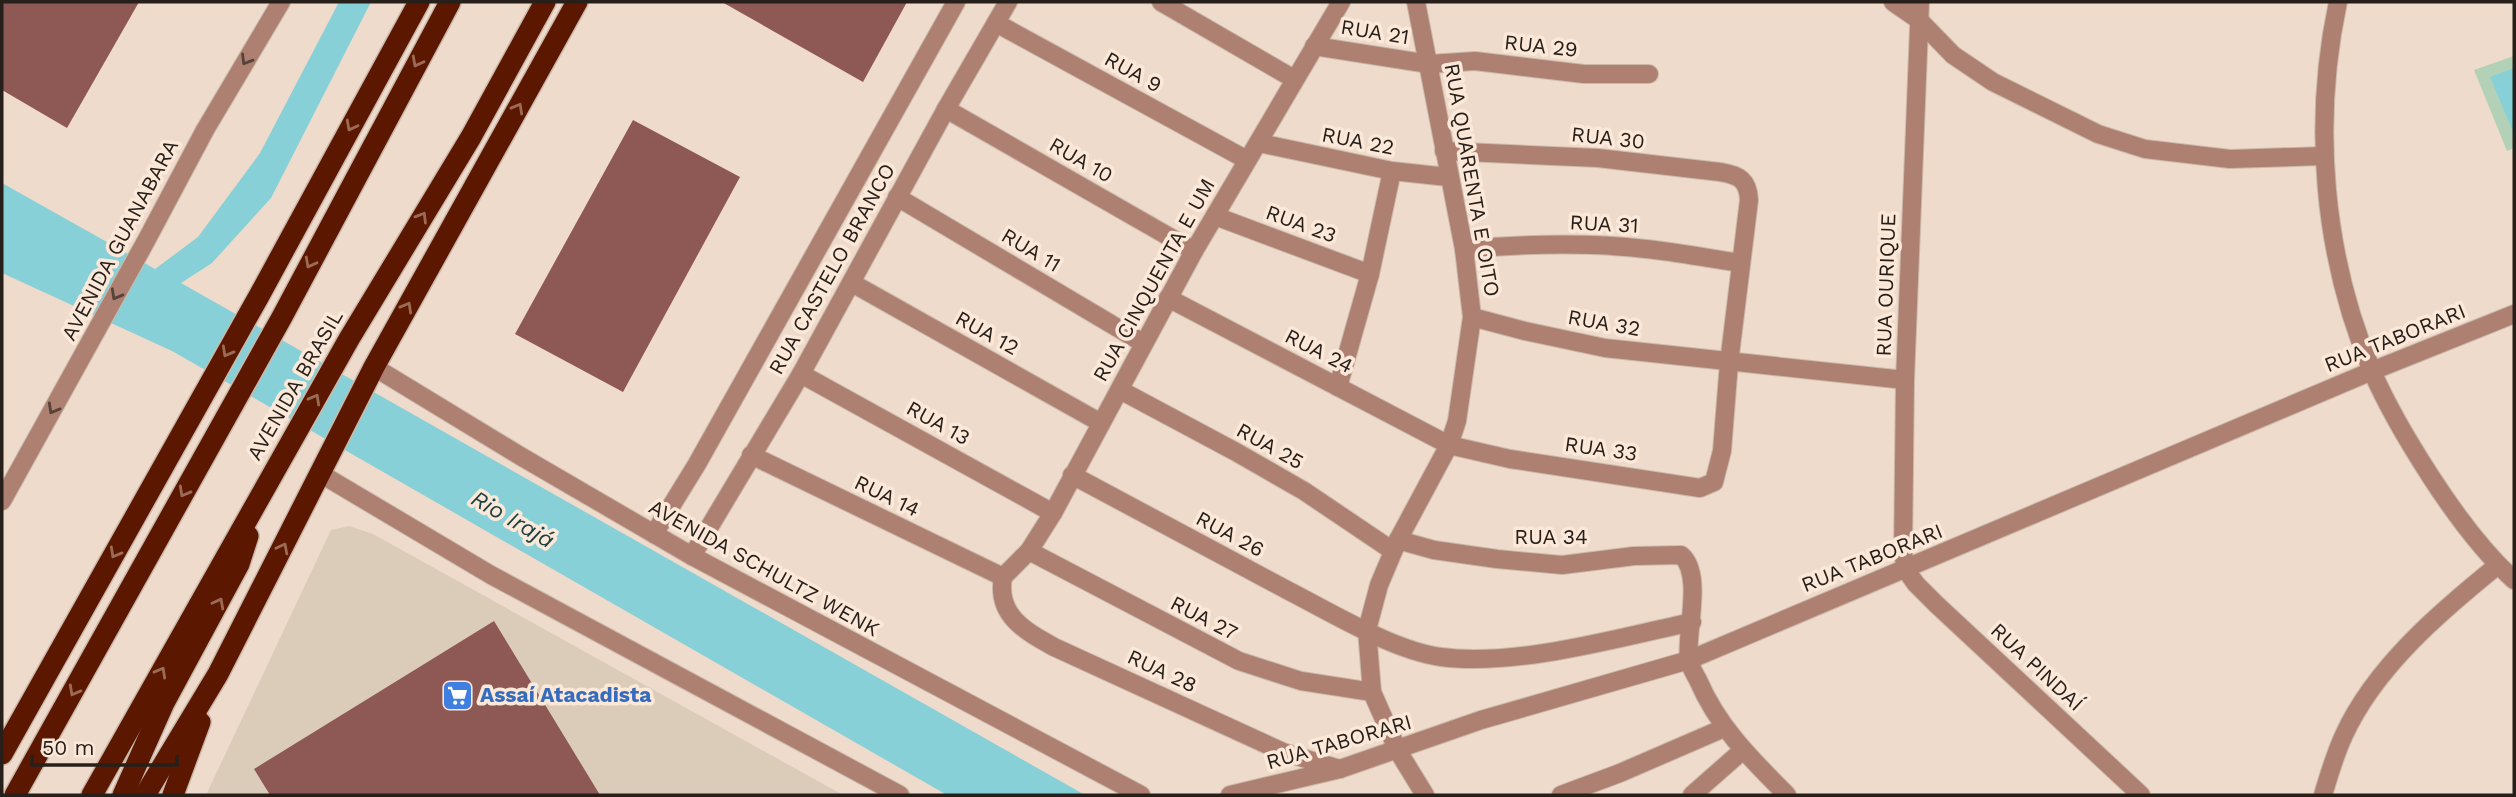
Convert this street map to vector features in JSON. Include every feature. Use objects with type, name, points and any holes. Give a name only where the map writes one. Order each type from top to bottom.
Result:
[{"type":"highway","points":[[2,754],[259,296],[419,2]]},
{"type":"highway","name":"AVENIDA BRASIL","points":[[15,795],[282,317],[450,2]]},
{"type":"highway","name":"AVENIDA BRASIL","points":[[92,795],[349,339],[471,137],[545,2]]},
{"type":"highway","points":[[145,795],[218,674],[363,387],[577,2]]},
{"type":"highway","points":[[123,795],[164,703],[240,564],[261,494]]},
{"type":"highway","points":[[173,795],[218,674]]},
{"type":"highway","points":[[2,728],[39,689]]},
{"type":"street","name":"AVENIDA GUANABARA","points":[[2,501],[205,130],[281,2]]},
{"type":"street","name":"RUA CASTELO BRANCO","points":[[654,534],[697,464],[956,2]]},
{"type":"street","name":"RUA CASTELO BRANCO","points":[[692,556],[801,374],[897,197],[1008,2]]},
{"type":"street","points":[[1160,2],[1294,79]]},
{"type":"street","name":"RUA CINQUENTA E UM","points":[[1003,577],[1028,551],[1053,513],[1194,251],[1341,2]]},
{"type":"street","name":"RUA QUARENTA E OITO","points":[[1416,2],[1464,249],[1472,317],[1457,421],[1449,445],[1395,546],[1379,585],[1367,630],[1372,692],[1398,751],[1425,795]]},
{"type":"street","points":[[1893,2],[1919,20],[1953,55],[1993,82],[2098,134],[2145,149],[2230,159],[2323,156]]},
{"type":"street","name":"RUA OURIQUE","points":[[1906,570],[1903,519],[1905,380],[1920,2]]},
{"type":"street","points":[[2338,2],[2326,79],[2323,156],[2345,292],[2372,371],[2417,455],[2450,506],[2498,565],[2514,580]]},
{"type":"street","name":"RUA 9","points":[[996,23],[1247,160]]},
{"type":"street","name":"RUA 21","points":[[1314,46],[1429,64]]},
{"type":"street","name":"RUA 29","points":[[1429,64],[1475,61],[1584,74],[1649,74]]},
{"type":"street","name":"RUA 10","points":[[946,109],[1194,251]]},
{"type":"street","name":"RUA 22","points":[[1259,143],[1392,171],[1448,177]]},
{"type":"street","name":"RUA 30","points":[[1444,151],[1598,158],[1735,174],[1744,180],[1749,189],[1741,264]]},
{"type":"street","points":[[1338,387],[1370,274],[1392,171]]},
{"type":"street","name":"RUA 11","points":[[897,197],[1143,343]]},
{"type":"street","name":"RUA 23","points":[[1215,216],[1370,274]]},
{"type":"street","name":"RUA 31","points":[[1464,249],[1514,245],[1600,245],[1647,249],[1741,264]]},
{"type":"street","points":[[1729,363],[1741,264]]},
{"type":"street","name":"RUA 12","points":[[852,283],[1101,423]]},
{"type":"street","name":"RUA 24","points":[[1168,298],[1449,445]]},
{"type":"street","name":"RUA TABORARI","points":[[1230,795],[1340,769],[1481,720],[1689,660],[2372,371],[2514,314]]},
{"type":"street","name":"RUA 32","points":[[1472,317],[1605,348],[1905,380]]},
{"type":"street","name":"RUA 33","points":[[1449,445],[1510,459],[1700,488],[1714,482],[1722,451],[1729,363]]},
{"type":"street","name":"AVENIDA SCHULTZ WENK","points":[[374,367],[692,556],[1141,795]]},
{"type":"street","name":"RUA 13","points":[[801,374],[1053,513]]},
{"type":"street","name":"RUA 25","points":[[1120,390],[1236,452],[1395,546]]},
{"type":"street","name":"RUA 14","points":[[751,455],[1003,577]]},
{"type":"street","points":[[325,466],[491,575],[900,795]]},
{"type":"street","name":"RUA 26","points":[[1072,475],[1336,616],[1406,648],[1440,657],[1484,660],[1541,653],[1692,622]]},
{"type":"street","name":"RUA 34","points":[[1395,546],[1562,565],[1634,556],[1681,555],[1685,558],[1690,577],[1692,622]]},
{"type":"street","name":"RUA 27","points":[[1028,551],[1239,662],[1301,681],[1372,692]]},
{"type":"street","points":[[2323,795],[2345,733],[2369,694],[2403,651],[2443,609],[2498,565]]},
{"type":"street","name":"RUA PINDAÍ","points":[[1906,570],[1936,604],[2141,795]]},
{"type":"street","name":"RUA 28","points":[[1003,577],[1002,599],[1009,615],[1025,631],[1054,647],[1283,752],[1340,769]]},
{"type":"street","points":[[1692,622],[1689,660],[1707,701],[1742,751],[1787,795]]},
{"type":"street","points":[[1561,795],[1724,728]]},
{"type":"street","points":[[1692,795],[1742,751]]},
{"type":"shaded area","points":[[349,526],[373,534],[843,795],[206,795],[331,530]]},
{"type":"green space","points":[[2514,56],[2514,148],[2507,151],[2474,70]]},
{"type":"water","name":"Rio Irajá","points":[[339,2],[371,2],[271,198],[212,263],[181,283],[1085,795],[947,795],[172,351],[2,273],[2,183],[155,269],[198,237],[260,153]]},
{"type":"water","points":[[2514,68],[2514,134],[2490,77]]},
{"type":"building","points":[[2,2],[139,2],[67,128],[2,90]]},
{"type":"building","points":[[722,2],[907,2],[863,82]]},
{"type":"building","points":[[633,120],[740,177],[623,392],[515,334]]},
{"type":"building","name":"Assaí Atacadista","points":[[494,621],[600,795],[270,795],[254,769]]},
{"type":"place","name":"Assaí Atacadista","points":[[457,695]]}]
